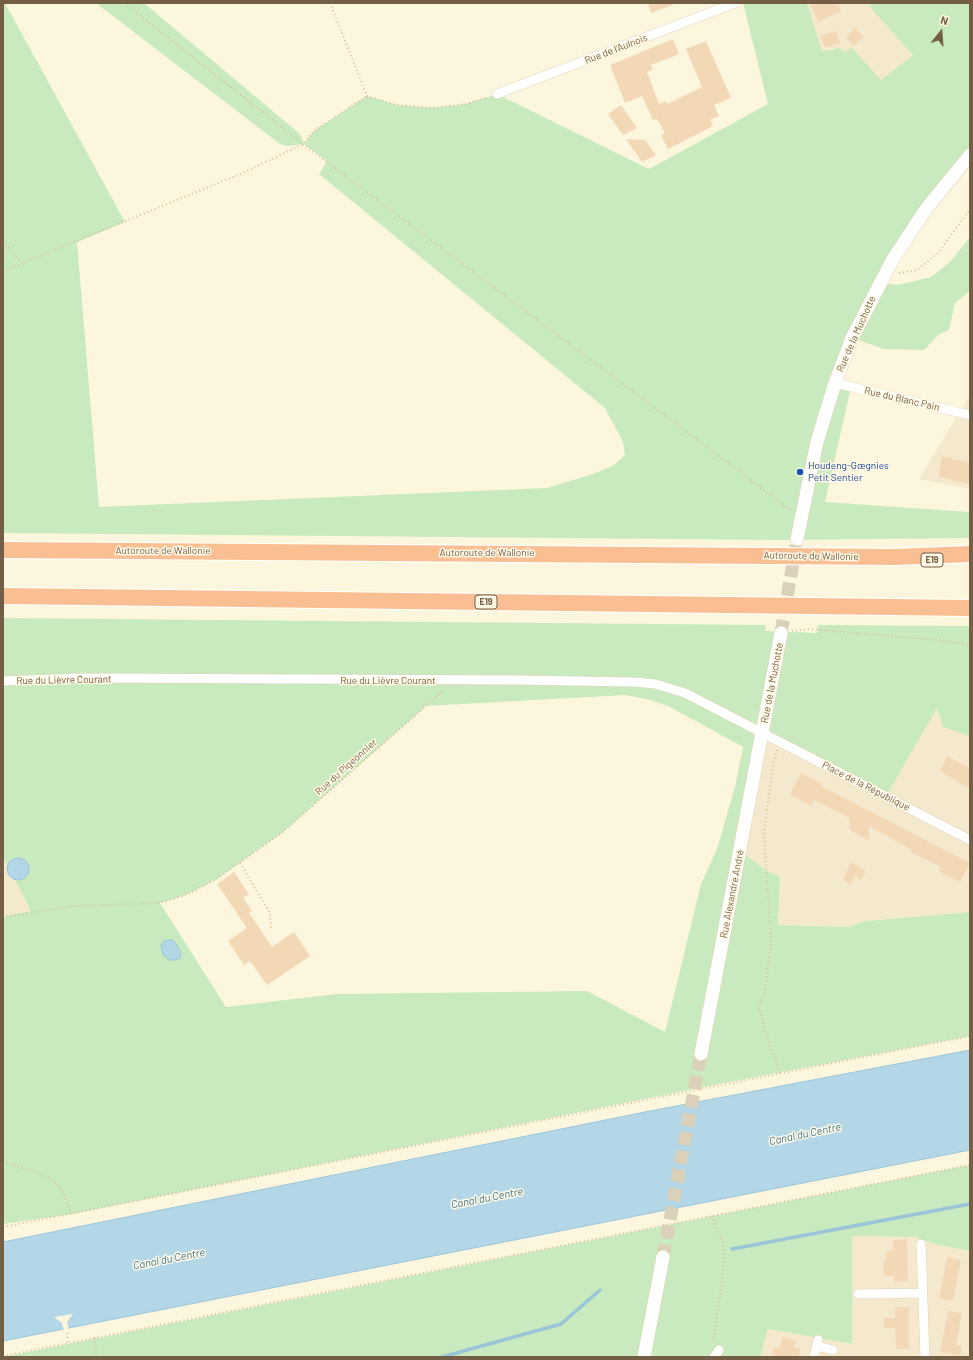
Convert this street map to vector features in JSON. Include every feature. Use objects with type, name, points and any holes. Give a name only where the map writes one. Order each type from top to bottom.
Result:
[{"type":"highway","name":"Autoroute de Wallonie","points":[[3,550],[895,557],[970,554]]},
{"type":"highway","name":"E19","points":[[895,557],[970,562]]},
{"type":"highway","name":"E19","points":[[3,596],[970,608]]},
{"type":"street","name":"Rue de l'Aulnois","points":[[497,94],[735,3]]},
{"type":"street","name":"Rue de la Muchotte","points":[[797,539],[817,442],[835,383],[864,312],[886,270],[926,209],[970,155]]},
{"type":"street","name":"Rue du Blanc Pain","points":[[835,383],[970,415]]},
{"type":"street","name":"Rue de la Muchotte","points":[[762,734],[781,632]]},
{"type":"street","name":"Rue du Lièvre Courant","points":[[3,681],[84,678],[634,682],[655,684],[685,693],[762,734]]},
{"type":"street","name":"Place de la République","points":[[762,734],[970,840]]},
{"type":"street","name":"Rue Alexandre André","points":[[701,1054],[762,734]]},
{"type":"street","points":[[921,1244],[925,1357]]},
{"type":"street","points":[[644,1357],[663,1257]]},
{"type":"street","points":[[858,1294],[922,1293]]},
{"type":"street","points":[[814,1357],[817,1343],[833,1350]]},
{"type":"path","points":[[124,3],[304,144],[801,517]]},
{"type":"path","points":[[330,3],[367,96]]},
{"type":"path","points":[[367,96],[396,105],[432,108],[466,104],[497,94]]},
{"type":"path","points":[[3,270],[160,208],[243,173],[304,144],[314,131],[367,96]]},
{"type":"path","points":[[886,270],[902,273],[917,270],[938,253],[970,209]]},
{"type":"path","points":[[3,241],[21,262]]},
{"type":"path","points":[[781,632],[808,629],[940,640],[970,645]]},
{"type":"path","name":"Rue du Pigeonnier","points":[[3,917],[76,906],[144,905],[171,900],[215,880],[284,832],[454,681]]},
{"type":"path","points":[[779,742],[773,765],[764,832],[771,942],[765,990],[759,1008],[765,1031],[780,1073]]},
{"type":"path","points":[[240,863],[270,913],[271,930]]},
{"type":"path","points":[[3,1227],[411,1145],[970,1036]]},
{"type":"path","points":[[3,1161],[45,1176],[55,1182],[63,1193],[72,1214]]},
{"type":"path","points":[[3,1356],[970,1165]]},
{"type":"path","points":[[712,1216],[723,1243],[724,1257],[722,1284],[713,1340],[717,1354]]},
{"type":"path","points":[[67,1334],[68,1343]]},
{"type":"path","points":[[95,1338],[96,1357]]},
{"type":"shaded area","points":[[807,3],[970,3],[957,20],[881,80],[833,48],[822,51]]},
{"type":"shaded area","points":[[970,395],[970,489],[919,479]]},
{"type":"shaded area","points":[[937,707],[940,717],[962,733],[970,736],[970,912],[866,921],[848,927],[778,925],[780,876],[770,873],[740,851],[762,734]]},
{"type":"shaded area","points":[[3,858],[7,865],[8,875],[15,880],[31,912],[3,917]]},
{"type":"shaded area","points":[[851,1236],[914,1237],[935,1244],[970,1251],[970,1357],[760,1357],[768,1329],[852,1344]]},
{"type":"green space","points":[[3,3],[5,3],[125,222],[77,242],[99,507],[547,488],[593,474],[614,465],[625,455],[623,442],[605,408],[319,174],[327,161],[304,144],[314,131],[367,96],[397,105],[432,108],[466,104],[497,94],[649,169],[768,104],[743,3],[807,3],[822,51],[839,48],[845,53],[851,47],[881,80],[913,55],[871,8],[871,3],[970,3],[970,155],[880,283],[898,285],[931,277],[951,261],[970,237],[970,291],[955,303],[949,330],[938,335],[924,350],[883,349],[853,338],[835,383],[851,387],[825,502],[970,512],[970,538],[783,540],[3,533]]},
{"type":"green space","points":[[96,3],[144,3],[300,134],[304,144],[287,146],[280,144]]},
{"type":"green space","points":[[3,618],[765,625],[766,631],[817,633],[818,625],[970,626],[970,736],[943,727],[937,708],[886,796],[762,734],[740,851],[770,873],[780,876],[778,925],[848,927],[866,921],[970,912],[970,1036],[694,1089],[72,1214],[3,1224],[3,917],[31,911],[15,880],[8,875],[7,865],[3,858]],"holes":[[[626,695],[650,700],[668,706],[743,747],[735,787],[717,849],[701,884],[665,1032],[587,991],[336,994],[226,1007],[160,903],[188,894],[215,880],[283,832],[426,706]]]},
{"type":"green space","points":[[970,1165],[970,1251],[935,1244],[914,1237],[852,1236],[852,1344],[768,1329],[760,1357],[3,1357]]},
{"type":"water","points":[[18,858],[26,861],[29,869],[26,877],[18,880],[10,877],[7,869],[10,861]]},
{"type":"water","points":[[164,941],[174,941],[181,952],[180,958],[175,960],[169,960],[163,955],[161,946]]},
{"type":"water","name":"Canal du Centre","points":[[970,1050],[970,1150],[3,1341],[3,1242],[645,1112]]},
{"type":"pier","points":[[73,1314],[67,1322],[69,1330],[64,1331],[62,1323],[54,1317]]},
{"type":"building","points":[[648,3],[675,3],[675,4],[651,13]]},
{"type":"building","points":[[810,3],[838,3],[841,11],[818,22]]},
{"type":"building","points":[[855,28],[864,37],[854,46],[846,37]]},
{"type":"building","points":[[836,31],[840,43],[825,48],[820,36]]},
{"type":"building","points":[[673,39],[679,54],[651,65],[653,69],[647,72],[659,104],[666,101],[667,104],[702,87],[686,49],[706,41],[731,98],[714,105],[719,116],[710,120],[713,126],[668,149],[661,135],[665,133],[657,119],[653,120],[642,96],[625,103],[610,65]]},
{"type":"building","points":[[621,105],[637,128],[623,135],[608,114]]},
{"type":"building","points":[[626,139],[645,140],[656,155],[642,162]]},
{"type":"building","points":[[942,456],[970,463],[970,484],[939,477]]},
{"type":"building","points":[[947,756],[970,768],[970,789],[940,771]]},
{"type":"building","points":[[801,773],[822,784],[821,786],[970,863],[960,882],[939,871],[941,867],[911,852],[912,850],[869,826],[869,841],[849,829],[850,818],[814,800],[811,806],[790,795]]},
{"type":"building","points":[[851,862],[866,871],[861,880],[854,876],[850,884],[843,880]]},
{"type":"building","points":[[234,872],[249,894],[243,898],[252,911],[249,913],[272,947],[294,932],[310,956],[267,985],[250,961],[244,965],[228,941],[247,928],[217,884]]},
{"type":"building","points":[[907,1239],[908,1281],[894,1282],[894,1276],[884,1276],[883,1261],[887,1261],[886,1251],[893,1251],[893,1240]]},
{"type":"building","points":[[947,1257],[961,1260],[953,1301],[939,1298]]},
{"type":"building","points":[[895,1307],[909,1307],[909,1349],[896,1349],[895,1328],[884,1328],[884,1318],[895,1318]]},
{"type":"building","points":[[948,1311],[962,1313],[956,1345],[962,1346],[960,1356],[940,1352]]},
{"type":"building","points":[[783,1337],[796,1341],[794,1347],[800,1349],[799,1357],[772,1357],[774,1347],[779,1349]]},
{"type":"waterway","points":[[732,1249],[970,1204]]},
{"type":"waterway","points":[[442,1357],[561,1324],[600,1290]]},
{"type":"tunnel","points":[[781,633],[797,539]]},
{"type":"tunnel","points":[[663,1257],[701,1054]]},
{"type":"place","name":"Houdeng-Gœgnies Petit Sentier","points":[[800,472]]}]
